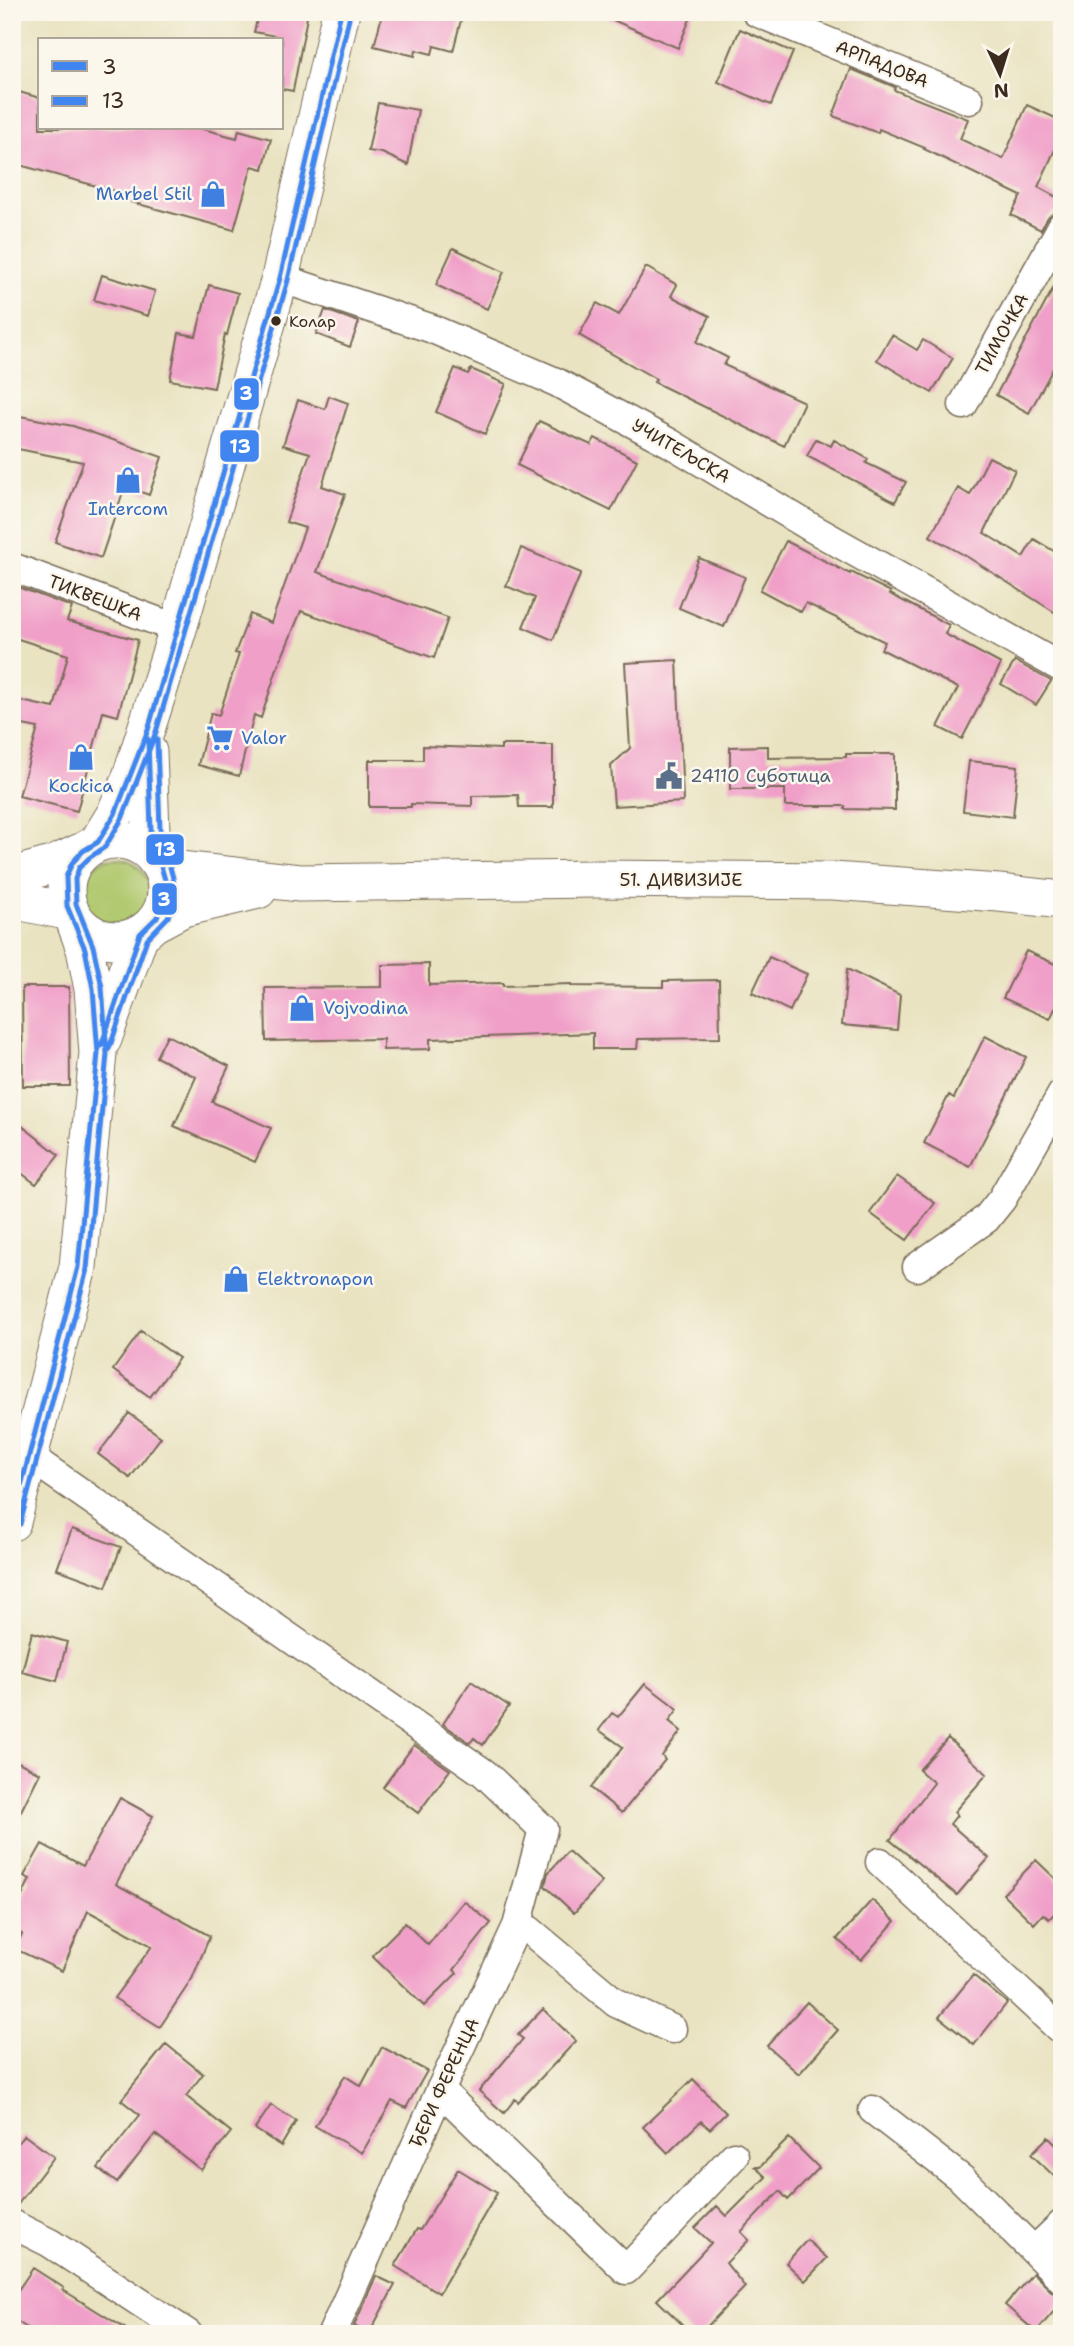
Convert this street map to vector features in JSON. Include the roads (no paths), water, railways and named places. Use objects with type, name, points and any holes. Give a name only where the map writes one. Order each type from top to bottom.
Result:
[{"type":"street","points":[[12,1522],[78,1267],[98,1053],[93,989],[85,949],[65,891],[66,877],[72,863],[90,847],[120,803],[148,730],[280,278],[341,12]]},
{"type":"street","name":"АРПАДОВА","points":[[756,12],[969,100]]},
{"type":"street","name":"ТИМОЧКА","points":[[963,405],[1062,226]]},
{"type":"street","name":"УЧИТЕЉСКА","points":[[280,278],[430,328],[556,382],[670,443],[812,528],[1062,668]]},
{"type":"street","name":"ТИКВЕШКА","points":[[12,566],[178,629]]},
{"type":"street","points":[[148,730],[150,810],[159,865]]},
{"type":"street","points":[[12,876],[55,864],[114,839],[131,841],[146,849],[165,876],[166,893],[162,909],[147,929],[98,1053]]},
{"type":"street","name":"51. ДИВИЗИЈЕ","points":[[159,865],[300,883],[595,879],[832,881],[999,892],[1062,900]]},
{"type":"street","name":"51. ДИВИЗИЈЕ","points":[[147,929],[183,908],[239,893],[300,883]]},
{"type":"street","points":[[12,900],[72,916],[91,934],[112,940],[126,939],[147,929]]},
{"type":"street","points":[[917,1267],[986,1219],[1002,1199],[1062,1094]]},
{"type":"street","name":"ЂЕРИ ФЕРЕНЦА","points":[[30,1457],[484,1773],[544,1829],[517,1926],[332,2334]]},
{"type":"street","points":[[880,1862],[1062,2031]]},
{"type":"street","points":[[517,1926],[529,1930],[616,2003],[672,2029]]},
{"type":"street","points":[[440,2091],[626,2270],[734,2156]]},
{"type":"street","points":[[873,2110],[963,2180],[1062,2279]]},
{"type":"street","points":[[12,2224],[50,2243],[188,2334]]},
{"type":"street","points":[[1034,2251],[1062,2224]]},
{"type":"place","name":"Marbel Stil","points":[[213,194]]},
{"type":"place","name":"Колар","points":[[276,321]]},
{"type":"place","name":"Intercom","points":[[128,480]]},
{"type":"place","name":"Valor","points":[[220,738]]},
{"type":"place","name":"Kockica","points":[[81,757]]},
{"type":"place","name":"24110 Суботица","points":[[669,776]]},
{"type":"place","name":"Vojvodina","points":[[302,1008]]},
{"type":"place","name":"Elektronapon","points":[[236,1279]]}]
